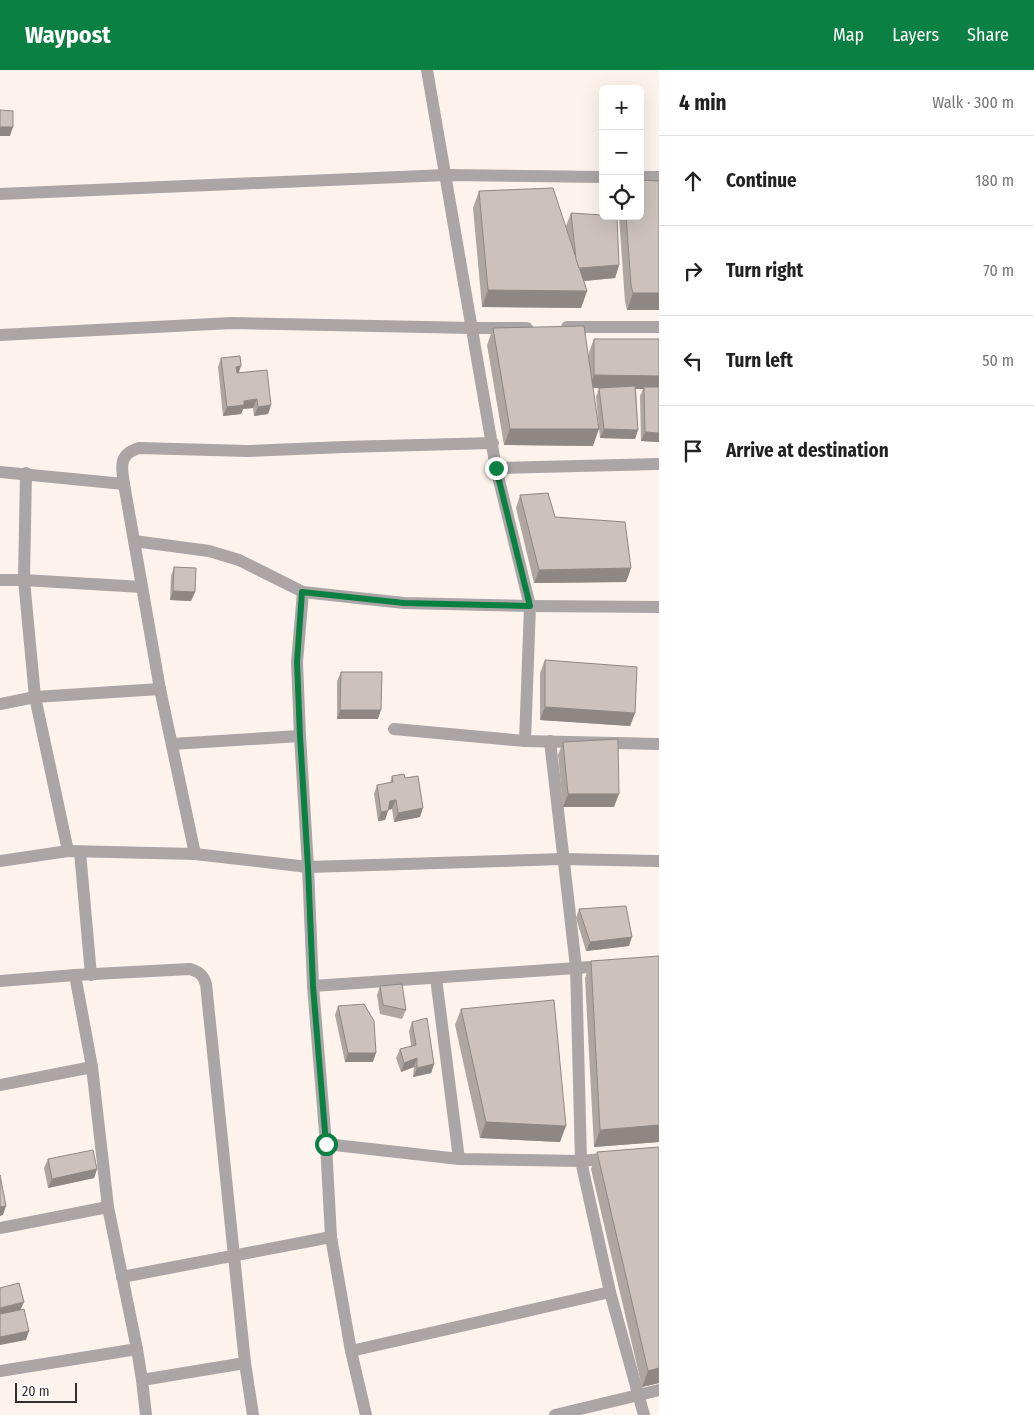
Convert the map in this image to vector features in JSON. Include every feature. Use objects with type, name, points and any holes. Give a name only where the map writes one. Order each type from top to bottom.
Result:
[{"type":"street","points":[[428,70],[496,468],[530,606],[525,741]]},
{"type":"street","points":[[0,194],[446,175],[599,177]]},
{"type":"street","points":[[644,177],[659,178]]},
{"type":"street","points":[[0,335],[232,323],[472,328],[659,327]]},
{"type":"street","points":[[194,854],[160,689],[121,469],[125,455],[139,448],[248,451],[344,446],[493,443]]},
{"type":"street","points":[[496,468],[659,464]]},
{"type":"street","points":[[0,472],[124,484]]},
{"type":"street","points":[[26,474],[24,580],[35,697],[74,852],[91,974]]},
{"type":"street","points":[[134,541],[209,551],[238,560],[302,592],[404,603],[659,607]]},
{"type":"street","points":[[0,580],[142,587]]},
{"type":"street","points":[[302,592],[297,662],[300,736],[313,986],[326,1144],[331,1237],[350,1351],[366,1415]]},
{"type":"street","points":[[0,704],[35,697],[160,689]]},
{"type":"street","points":[[394,729],[525,741],[550,740],[659,744]]},
{"type":"street","points":[[172,744],[300,736]]},
{"type":"street","points":[[550,740],[562,859],[576,967],[581,1161],[610,1292],[644,1415]]},
{"type":"street","points":[[0,861],[74,852],[194,854],[308,867],[562,859],[659,861]]},
{"type":"street","points":[[313,986],[613,966]]},
{"type":"street","points":[[0,981],[190,969],[203,976],[206,984],[245,1364],[253,1415]]},
{"type":"street","points":[[75,975],[92,1067],[108,1207],[137,1349],[146,1415]]},
{"type":"street","points":[[436,978],[459,1159]]},
{"type":"street","points":[[0,1086],[92,1067]]},
{"type":"street","points":[[326,1144],[459,1159],[581,1161],[620,1157]]},
{"type":"street","points":[[0,1228],[108,1207]]},
{"type":"street","points":[[122,1277],[331,1237]]},
{"type":"street","points":[[350,1351],[610,1292]]},
{"type":"street","points":[[0,1370],[137,1349]]},
{"type":"street","points":[[142,1380],[245,1364]]},
{"type":"street","points":[[555,1415],[659,1390]]},
{"type":"building","points":[[0,110],[13,111],[13,127],[0,127]]},
{"type":"building","points":[[644,180],[659,181],[659,293],[633,293],[626,220],[644,220]]},
{"type":"building","points":[[553,188],[587,291],[488,290],[479,191]]},
{"type":"building","points":[[571,213],[599,215],[599,220],[617,220],[619,265],[579,268],[576,259]]},
{"type":"building","points":[[584,326],[599,429],[510,429],[493,328]]},
{"type":"building","points":[[594,339],[659,339],[659,376],[594,375]]},
{"type":"building","points":[[240,356],[241,366],[236,367],[237,373],[267,370],[271,405],[258,407],[257,399],[244,401],[244,405],[227,407],[221,358]]},
{"type":"building","points":[[635,386],[638,430],[604,429],[599,388]]},
{"type":"building","points":[[644,387],[659,387],[659,433],[645,432]]},
{"type":"building","points":[[548,493],[555,517],[625,522],[631,568],[539,570],[520,495]]},
{"type":"building","points":[[174,567],[196,568],[195,592],[173,591]]},
{"type":"building","points":[[545,660],[637,667],[635,713],[545,707]]},
{"type":"building","points":[[341,672],[382,672],[381,710],[340,710]]},
{"type":"building","points":[[618,739],[619,794],[568,794],[563,742]]},
{"type":"building","points":[[404,774],[405,778],[418,776],[423,808],[398,813],[396,800],[390,801],[388,811],[381,812],[377,785],[393,782],[392,776]]},
{"type":"building","points":[[626,906],[632,937],[590,942],[579,909]]},
{"type":"building","points":[[659,956],[659,1125],[600,1130],[591,961]]},
{"type":"building","points":[[402,984],[406,1010],[383,1005],[380,986]]},
{"type":"building","points":[[554,1000],[566,1126],[486,1122],[461,1009]]},
{"type":"building","points":[[364,1004],[374,1021],[376,1053],[348,1053],[338,1006]]},
{"type":"building","points":[[427,1018],[434,1064],[417,1068],[417,1058],[404,1063],[400,1049],[416,1045],[412,1022]]},
{"type":"building","points":[[659,1147],[659,1368],[648,1371],[597,1152]]},
{"type":"building","points":[[93,1150],[97,1169],[52,1179],[48,1159]]},
{"type":"building","points":[[0,1175],[6,1206],[0,1207]]},
{"type":"building","points":[[19,1283],[24,1302],[0,1308],[0,1288]]},
{"type":"building","points":[[24,1309],[29,1331],[0,1337],[0,1314]]},
{"type":"route","points":[[326,1144],[313,986],[300,736],[297,662],[302,592],[404,603],[530,606],[496,468]]}]
